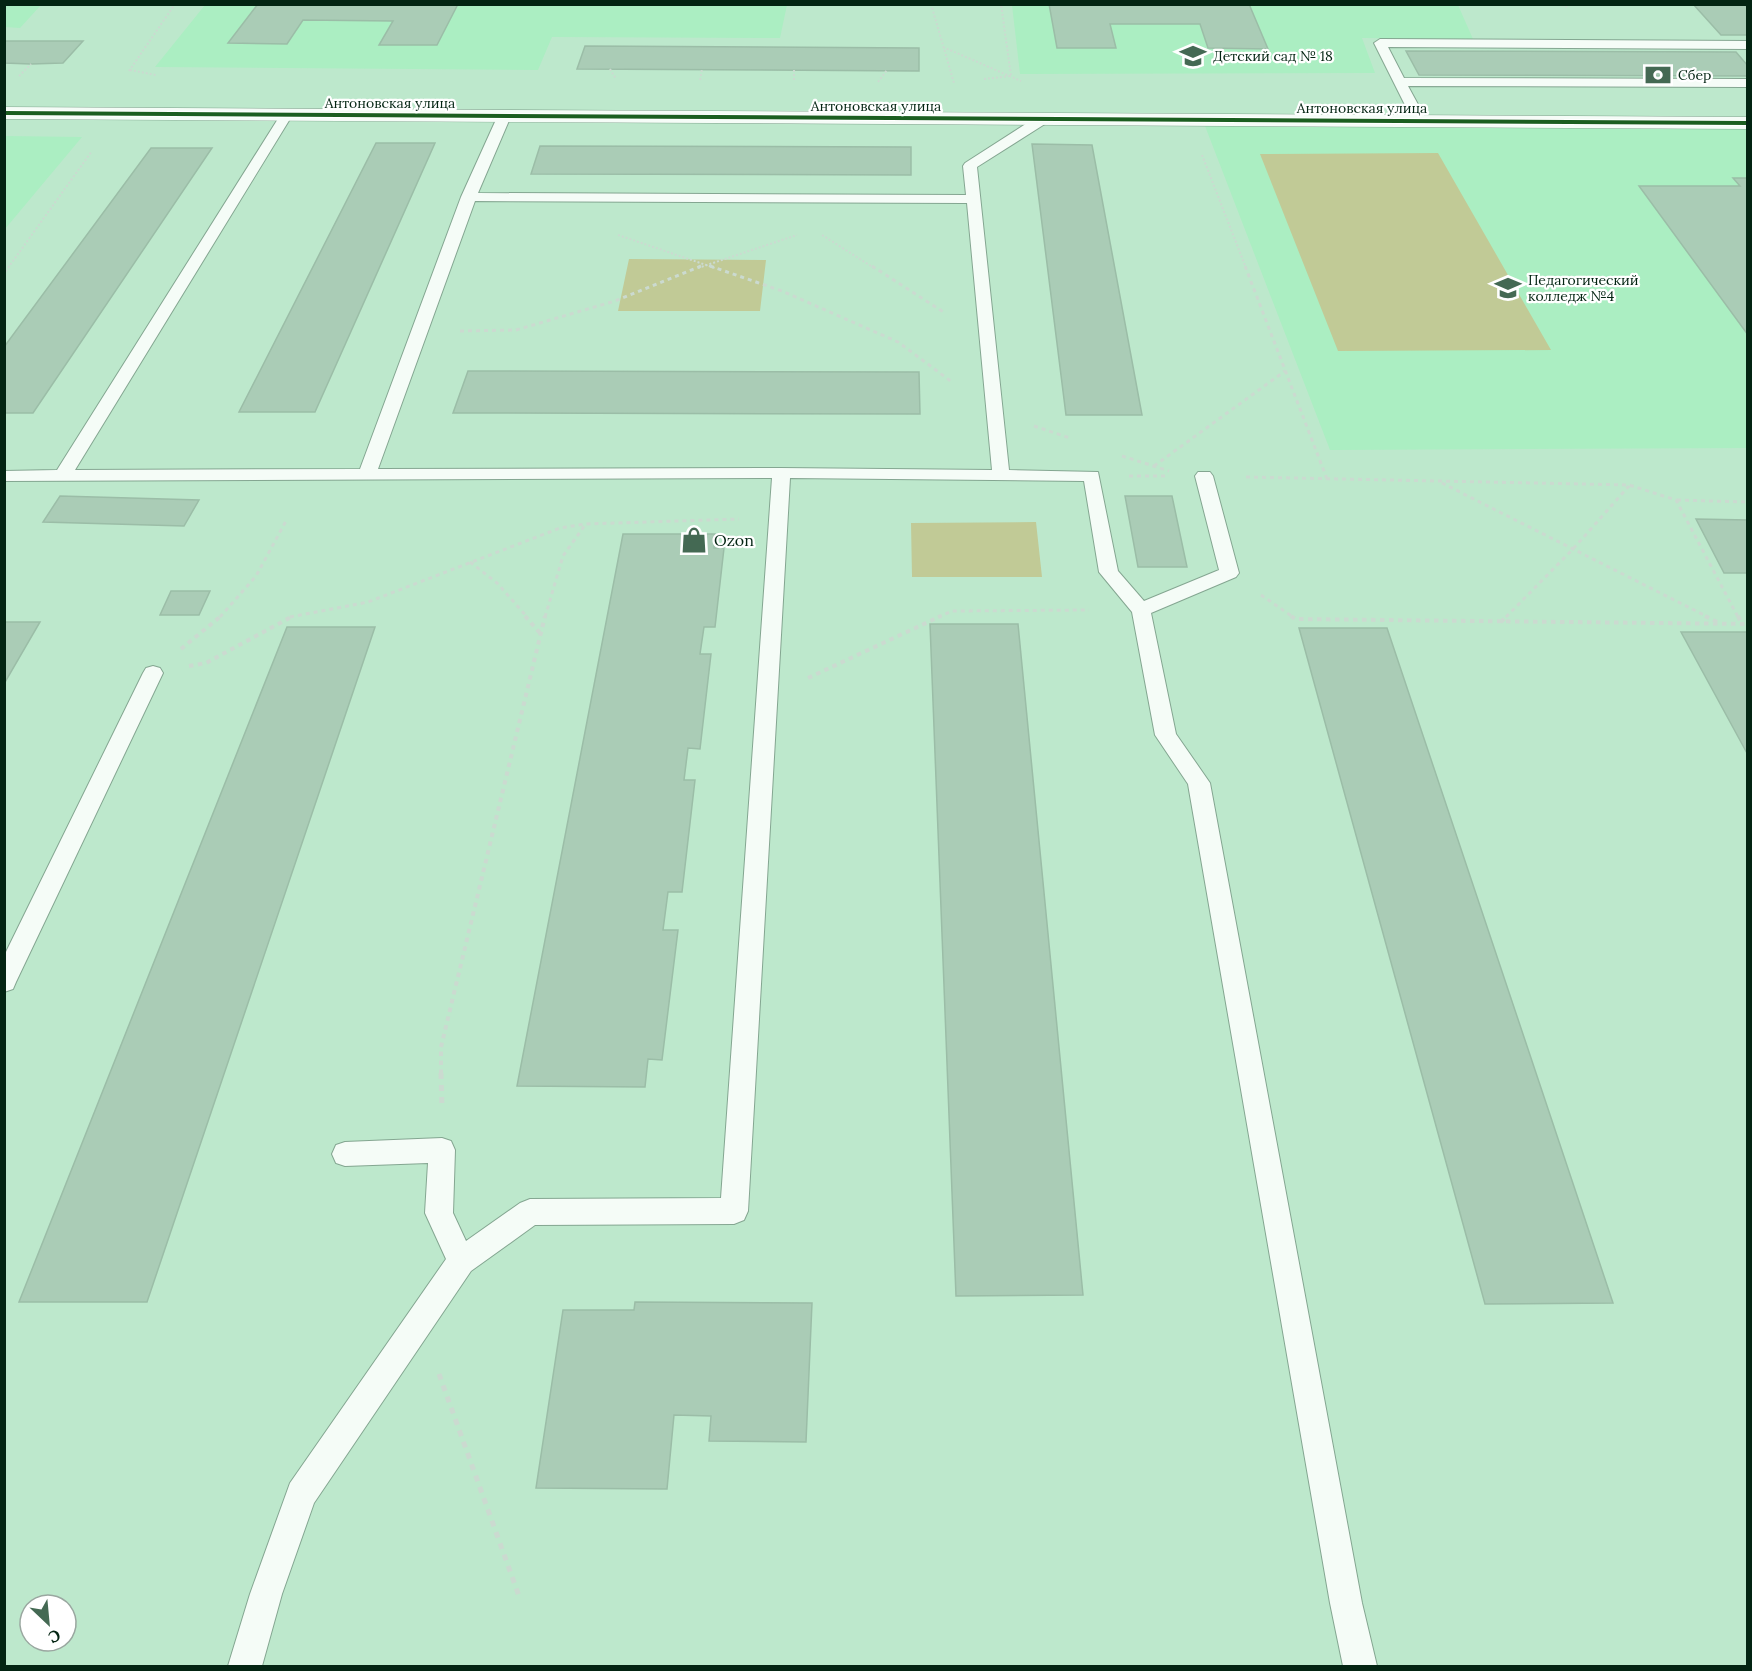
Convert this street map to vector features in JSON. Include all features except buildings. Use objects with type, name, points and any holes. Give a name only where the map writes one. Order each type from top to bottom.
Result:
[{"type":"street","name":"Антоновская улица","points":[[4,113],[1748,123]]},
{"type":"lane","points":[[1420,121],[1380,43],[1748,45]]},
{"type":"lane","points":[[1400,82],[1748,83]]},
{"type":"lane","points":[[62,477],[287,114]]},
{"type":"lane","points":[[368,473],[417,332],[468,197],[504,116]]},
{"type":"lane","points":[[1001,475],[971,200],[970,166],[1043,119]]},
{"type":"lane","points":[[468,197],[971,200]]},
{"type":"lane","points":[[4,476],[368,473],[1092,476],[1109,572],[1141,610],[1166,735],[1200,783],[1346,1603],[1360,1666]]},
{"type":"lane","points":[[245,1666],[266,1594],[301,1494],[460,1261],[530,1212],[734,1211],[781,473]]},
{"type":"lane","points":[[1141,610],[1228,573],[1204,476]]},
{"type":"lane","points":[[4,982],[153,673]]},
{"type":"lane","points":[[345,1155],[442,1150],[440,1213],[460,1261]]},
{"type":"path","points":[[4,273],[110,114],[174,6],[168,4]]},
{"type":"path","points":[[976,80],[1011,76],[1001,4]]},
{"type":"path","points":[[1188,119],[1327,479]]},
{"type":"path","points":[[765,198],[986,339]]},
{"type":"path","points":[[417,332],[516,330],[615,301],[705,265],[803,233]]},
{"type":"path","points":[[615,234],[782,291],[898,342],[994,413],[1074,440]]},
{"type":"path","points":[[1153,466],[1285,371]]},
{"type":"path","points":[[1119,455],[1184,476]]},
{"type":"path","points":[[1092,476],[1204,476],[1629,485],[1676,500],[1748,502]]},
{"type":"path","points":[[1439,481],[1719,624]]},
{"type":"path","points":[[1501,622],[1573,549],[1629,485]]},
{"type":"path","points":[[1676,500],[1742,624]]},
{"type":"path","points":[[153,673],[206,663],[293,616],[368,602],[560,528],[585,524],[778,517]]},
{"type":"path","points":[[153,673],[219,618],[256,576],[286,521]]},
{"type":"path","points":[[442,1150],[441,1047],[540,633],[563,555],[585,524]]},
{"type":"path","points":[[470,562],[497,583],[540,633]]},
{"type":"path","points":[[1228,573],[1295,619],[1748,624]]},
{"type":"path","points":[[767,697],[952,611],[1141,610]]},
{"type":"path","points":[[420,1320],[519,1596]]},
{"type":"shaded area","points":[[5,4],[41,5],[20,28],[5,27]]},
{"type":"shaded area","points":[[205,5],[787,5],[780,38],[552,37],[538,70],[155,67]]},
{"type":"shaded area","name":"Детский сад № 18","points":[[1012,5],[1458,5],[1473,39],[1362,38],[1375,73],[1020,74]]},
{"type":"shaded area","name":"Педагогический колледж №4","points":[[1205,126],[1747,128],[1747,448],[1330,450]]},
{"type":"shaded area","points":[[4,136],[82,137],[5,229]]},
{"type":"shaded area","points":[[1438,153],[1551,350],[1338,351],[1260,154]]},
{"type":"shaded area","points":[[629,259],[766,260],[760,311],[618,311]]},
{"type":"shaded area","points":[[1036,522],[1042,577],[912,577],[911,523]]},
{"type":"cycle path","points":[[4,113],[1748,123]]},
{"type":"place","name":"Детский сад № 18","points":[[1193,56]]},
{"type":"place","name":"Сбер","points":[[1658,75]]},
{"type":"place","name":"Педагогический колледж №4","points":[[1508,288]]},
{"type":"place","name":"Ozon","points":[[694,540]]}]
